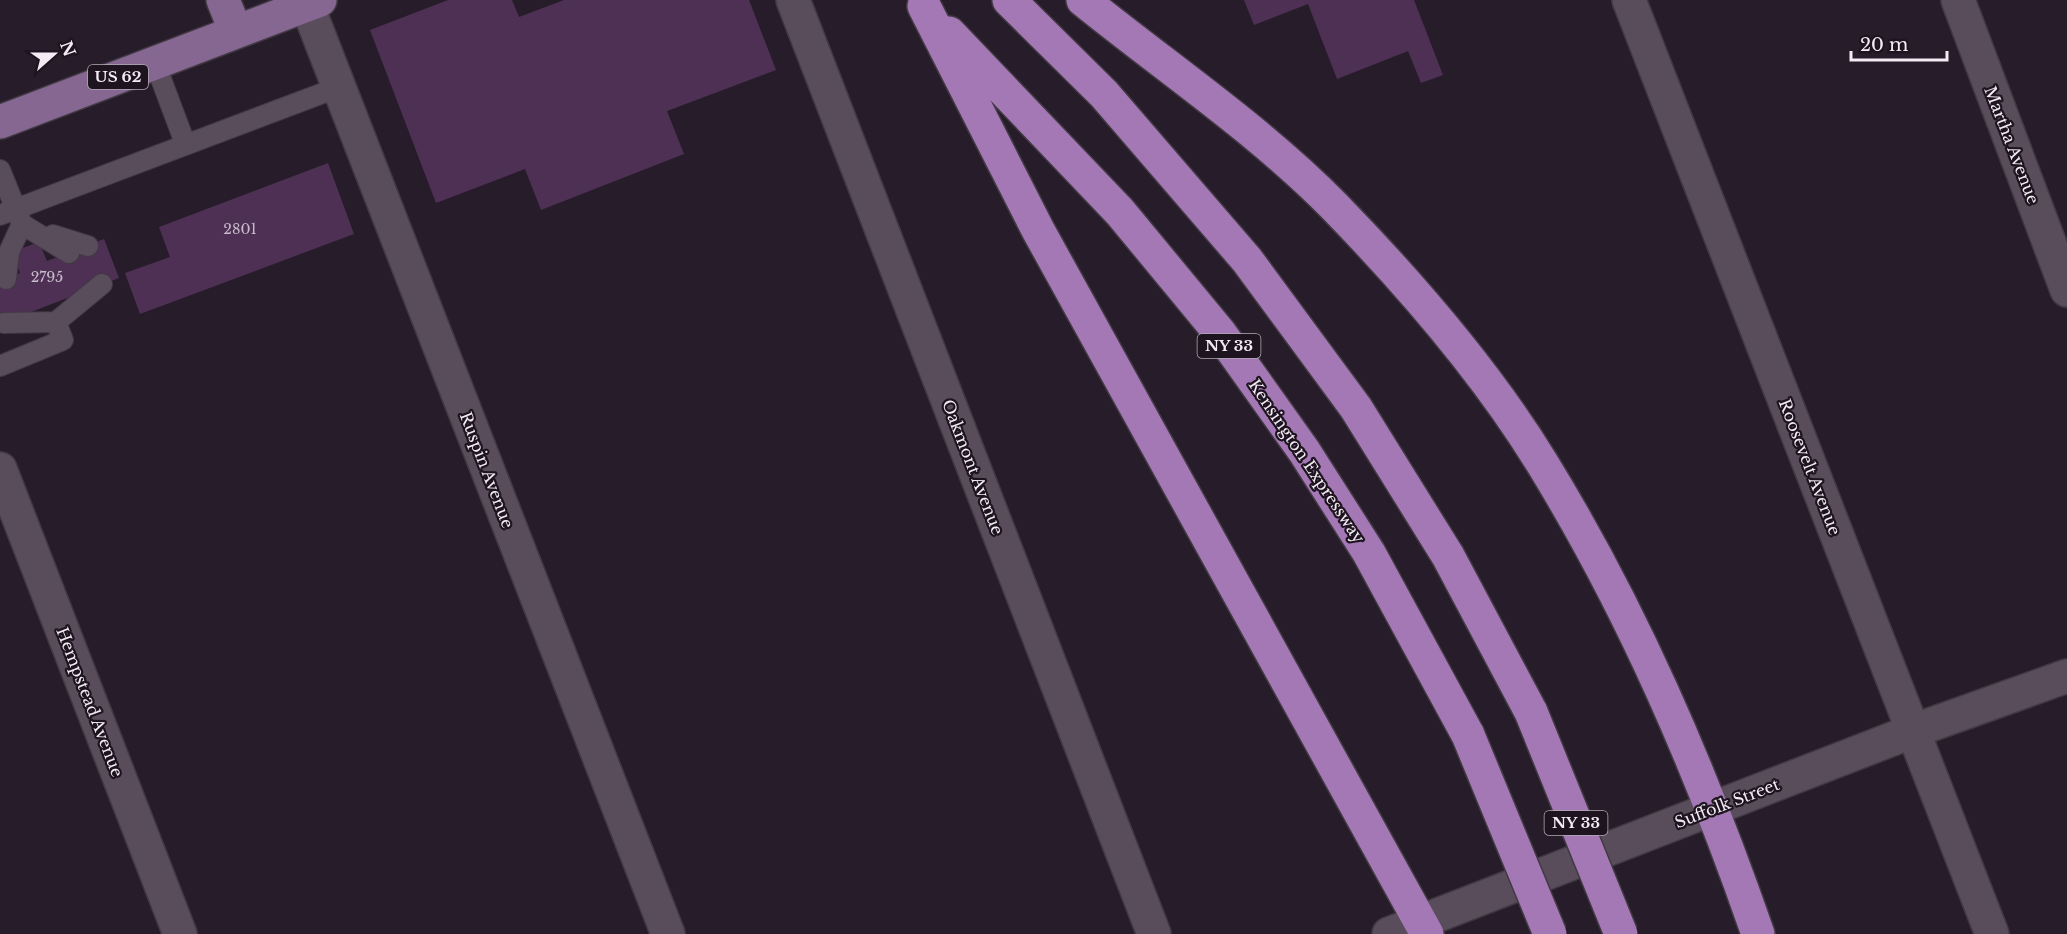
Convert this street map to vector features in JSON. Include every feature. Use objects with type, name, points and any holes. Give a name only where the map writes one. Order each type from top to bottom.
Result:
[{"type":"highway","name":"NY 33","points":[[1010,0],[1104,94],[1247,260],[1356,408],[1448,556],[1531,712],[1621,934]]},
{"type":"highway","points":[[1083,0],[1259,137],[1333,205],[1400,278],[1477,370],[1540,461],[1598,560],[1670,705],[1712,808],[1758,934]]},
{"type":"highway","points":[[921,3],[1038,230],[1223,567],[1294,689],[1412,930]]},
{"type":"highway","name":"Kensington Expressway","points":[[921,3],[1120,212],[1220,333],[1304,451],[1369,553],[1468,735],[1550,934]]},
{"type":"main road","points":[[223,0],[236,32]]},
{"type":"main road","name":"US 62","points":[[0,122],[314,2]]},
{"type":"street","name":"Oakmont Avenue","points":[[793,0],[1154,934]]},
{"type":"street","name":"Roosevelt Avenue","points":[[1629,0],[1992,934]]},
{"type":"street","name":"Martha Avenue","points":[[1958,0],[2067,290]]},
{"type":"street","name":"Ruspin Avenue","points":[[314,2],[339,87],[668,934]]},
{"type":"street","name":"Hempstead Avenue","points":[[0,469],[180,934]]},
{"type":"street","name":"Suffolk Street","points":[[1412,930],[1712,808],[1912,730],[2067,676]]},
{"type":"lane","points":[[155,63],[185,143]]},
{"type":"lane","points":[[0,252],[13,216],[185,143],[339,87]]},
{"type":"lane","points":[[0,170],[13,216],[6,279]]},
{"type":"lane","points":[[13,216],[88,246]]},
{"type":"lane","points":[[13,216],[69,253]]},
{"type":"lane","points":[[12,319],[56,321],[102,284]]},
{"type":"lane","points":[[56,321],[83,292]]},
{"type":"lane","points":[[0,366],[63,340],[56,321]]},
{"type":"building","points":[[448,0],[512,0],[519,17],[564,0],[749,0],[776,70],[667,111],[684,154],[541,210],[525,169],[436,203],[370,30]]},
{"type":"building","points":[[1244,0],[1414,0],[1443,75],[1421,83],[1408,51],[1337,79],[1308,4],[1254,25]]},
{"type":"building","points":[[328,163],[354,234],[140,314],[125,273],[170,257],[159,227]]},
{"type":"building","points":[[104,239],[119,278],[0,324],[0,281],[20,273],[12,252],[39,242],[47,261]]}]
